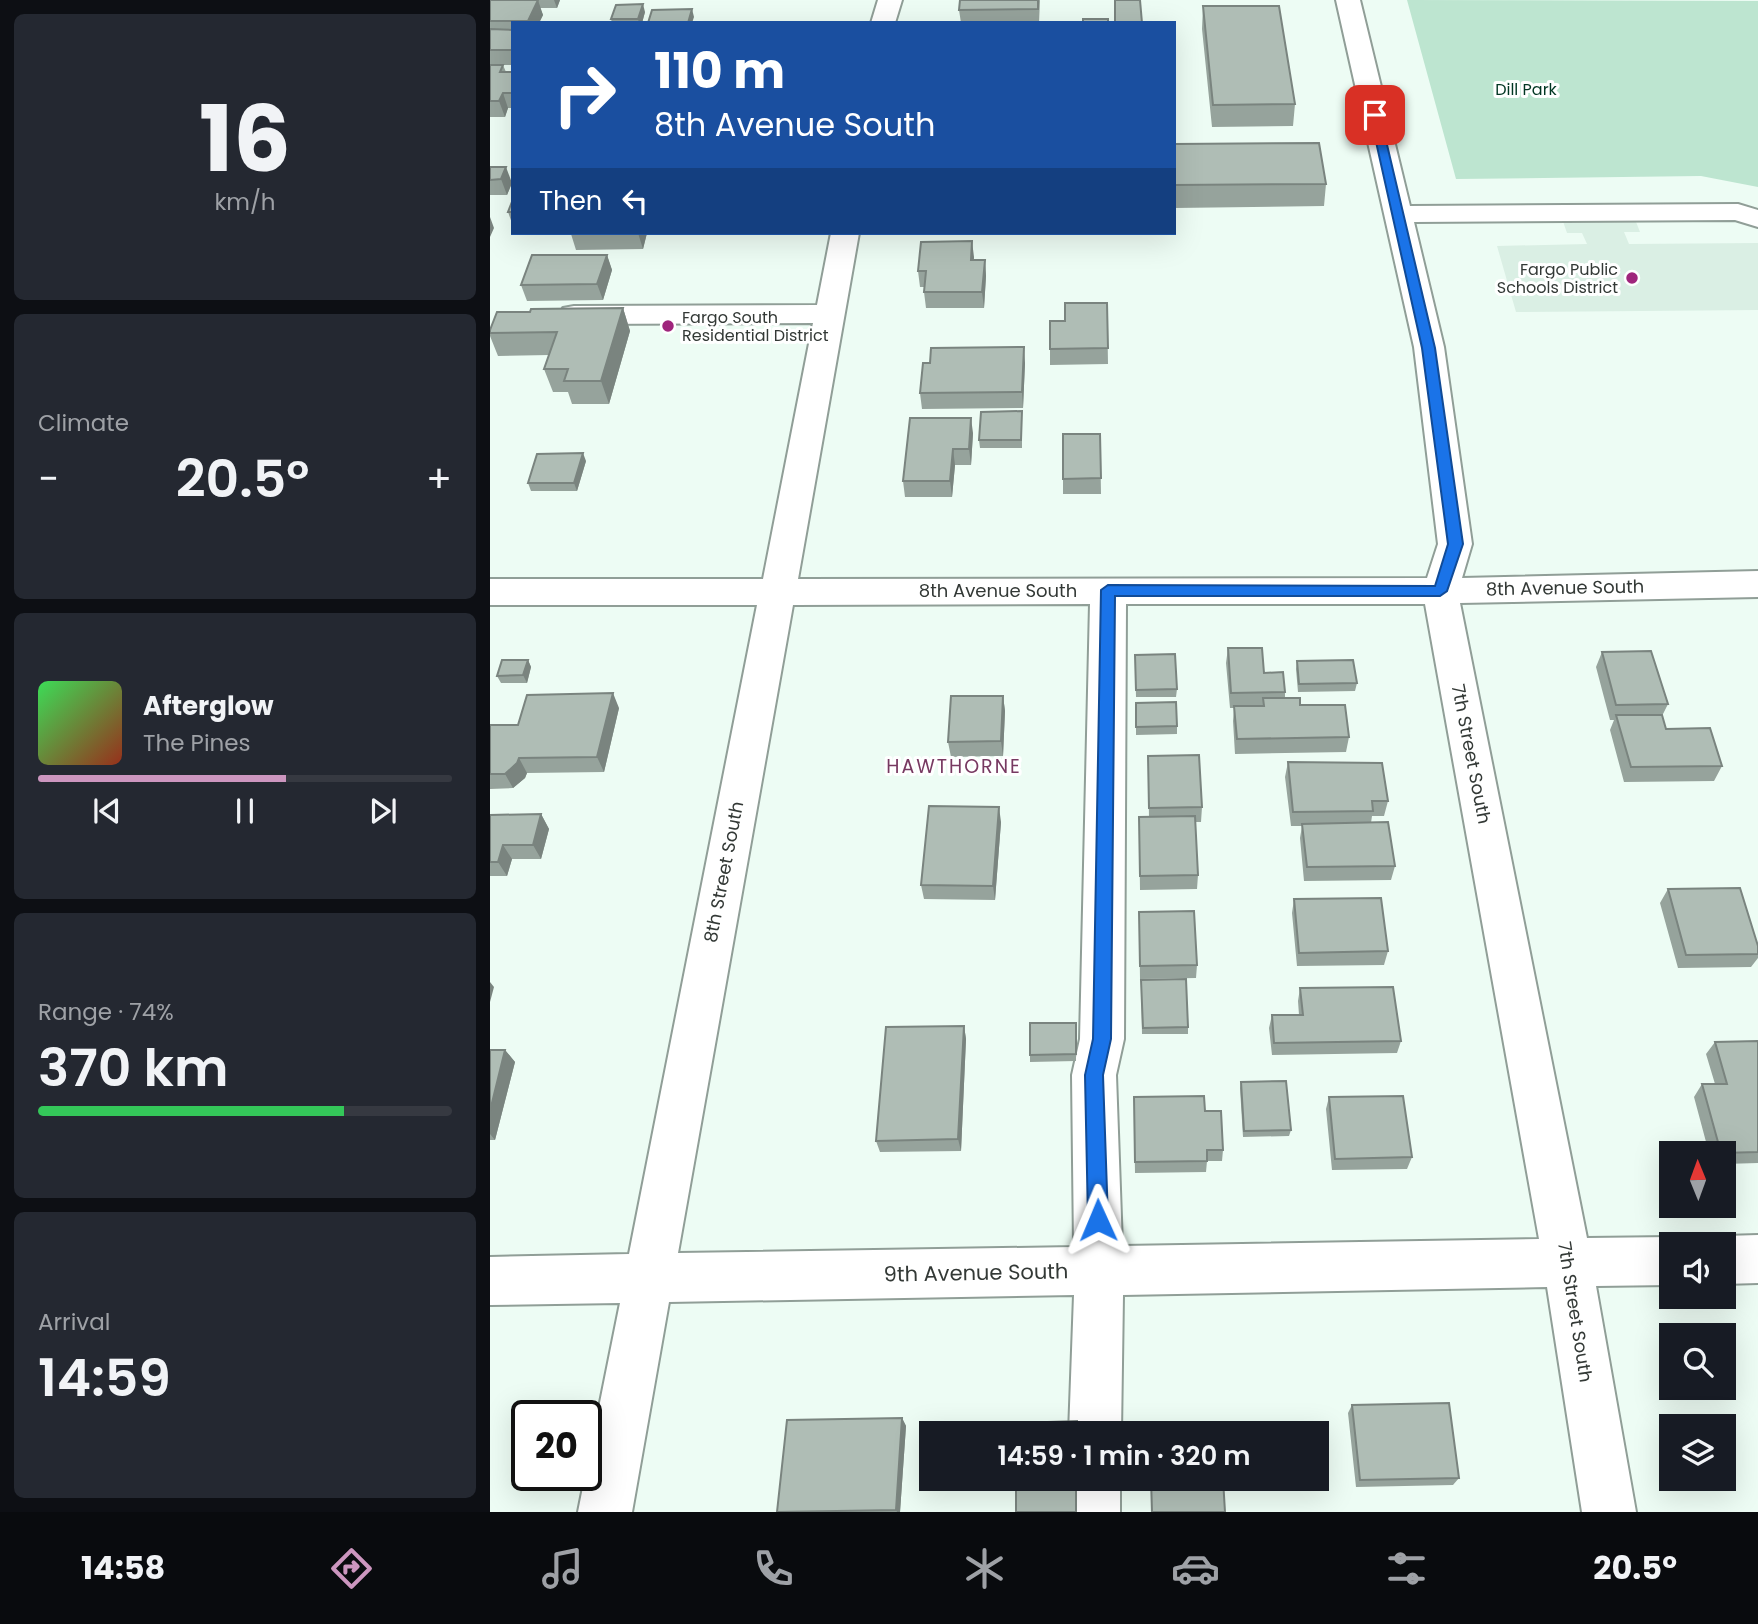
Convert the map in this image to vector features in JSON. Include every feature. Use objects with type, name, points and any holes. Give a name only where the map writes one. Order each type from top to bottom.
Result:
[{"type":"street","points":[[884,21],[890,0]]},
{"type":"street","name":"7th Street South","points":[[1348,0],[1429,348],[1455,544],[1440,591],[1568,1263],[1583,1369],[1609,1512]]},
{"type":"street","points":[[1398,214],[1738,212],[1758,219]]},
{"type":"street","name":"8th Street South","points":[[604,1512],[845,235]]},
{"type":"street","points":[[547,314],[830,314]]},
{"type":"street","name":"8th Avenue South","points":[[490,592],[1440,591],[1758,584]]},
{"type":"street","points":[[1095,1421],[1099,1271],[1094,1075],[1102,1039],[1108,590]]},
{"type":"street","points":[[1736,1260],[1758,1259]]},
{"type":"street","name":"9th Avenue South","points":[[490,1281],[1659,1261]]},
{"type":"street","points":[[1093,1512],[1094,1491]]},
{"type":"shaded area","name":"Fargo Public Schools District","points":[[1557,204],[1629,204],[1640,232],[1624,232],[1629,244],[1758,243],[1758,310],[1516,312],[1497,246],[1587,244],[1582,233],[1567,233]]},
{"type":"green space","name":"Dill Park","points":[[1407,0],[1758,1],[1758,187],[1701,176],[1456,179]]},
{"type":"building","points":[[490,0],[538,0],[528,21],[490,21]]},
{"type":"building","points":[[960,0],[1038,0],[1038,9],[959,10]]},
{"type":"building","points":[[1115,0],[1140,0],[1142,21],[1115,21]]},
{"type":"building","points":[[643,4],[638,19],[611,19],[616,5]]},
{"type":"building","points":[[1203,6],[1279,6],[1295,104],[1213,105]]},
{"type":"building","points":[[692,9],[689,21],[649,21],[652,10]]},
{"type":"building","points":[[1083,19],[1108,19],[1108,21]]},
{"type":"building","points":[[490,29],[511,30],[511,50],[490,50]]},
{"type":"building","points":[[490,65],[503,65],[500,72],[511,72],[511,93],[503,93],[499,101],[490,101]]},
{"type":"building","points":[[1319,143],[1326,184],[1176,185],[1176,144]]},
{"type":"building","points":[[490,167],[506,167],[501,179],[490,180]]},
{"type":"building","points":[[972,241],[971,260],[985,260],[982,292],[924,292],[926,271],[918,271],[921,242]]},
{"type":"building","points":[[532,255],[607,255],[597,284],[521,285]]},
{"type":"building","points":[[1065,303],[1107,303],[1108,348],[1050,349],[1050,321],[1065,321]]},
{"type":"building","points":[[623,308],[601,381],[564,381],[568,369],[544,369],[557,332],[490,333],[497,312]]},
{"type":"building","points":[[1024,347],[1022,392],[920,393],[923,363],[930,363],[931,348]]},
{"type":"building","points":[[1022,411],[1021,440],[979,440],[981,412]]},
{"type":"building","points":[[910,418],[971,418],[969,449],[953,449],[950,481],[903,481]]},
{"type":"building","points":[[1063,434],[1100,434],[1101,478],[1063,479]]},
{"type":"building","points":[[583,453],[574,483],[528,483],[537,454]]},
{"type":"building","points":[[1228,648],[1262,648],[1264,673],[1283,672],[1285,692],[1231,693]]},
{"type":"building","points":[[1651,651],[1668,704],[1616,705],[1602,652]]},
{"type":"building","points":[[1175,654],[1177,689],[1136,690],[1135,655]]},
{"type":"building","points":[[502,660],[528,660],[523,675],[497,676]]},
{"type":"building","points":[[1353,660],[1357,683],[1299,684],[1297,661]]},
{"type":"building","points":[[613,693],[597,757],[519,758],[505,774],[490,774],[490,725],[518,725],[527,695]]},
{"type":"building","points":[[951,696],[1003,696],[1001,741],[948,742]]},
{"type":"building","points":[[1263,698],[1300,698],[1300,705],[1345,705],[1349,737],[1237,739],[1234,706],[1264,706]]},
{"type":"building","points":[[1176,702],[1177,726],[1136,727],[1136,703]]},
{"type":"building","points":[[1616,715],[1662,715],[1666,729],[1710,728],[1722,766],[1631,767]]},
{"type":"building","points":[[1199,755],[1202,807],[1149,808],[1148,756]]},
{"type":"building","points":[[1288,762],[1382,763],[1388,801],[1372,801],[1373,811],[1293,812]]},
{"type":"building","points":[[929,806],[999,807],[993,886],[921,885]]},
{"type":"building","points":[[541,814],[533,845],[503,845],[498,862],[490,862],[490,815]]},
{"type":"building","points":[[1195,816],[1198,875],[1140,876],[1139,817]]},
{"type":"building","points":[[1388,822],[1395,866],[1307,867],[1302,824]]},
{"type":"building","points":[[1740,888],[1758,946],[1758,954],[1686,955],[1668,889]]},
{"type":"building","points":[[1381,898],[1388,951],[1299,953],[1294,899]]},
{"type":"building","points":[[1194,911],[1197,965],[1140,966],[1139,912]]},
{"type":"building","points":[[1186,979],[1188,1027],[1143,1028],[1141,980]]},
{"type":"building","points":[[1393,987],[1401,1041],[1274,1043],[1272,1015],[1303,1015],[1300,988]]},
{"type":"building","points":[[1030,1023],[1076,1023],[1076,1054],[1030,1055]]},
{"type":"building","points":[[964,1026],[958,1139],[876,1141],[886,1027]]},
{"type":"building","points":[[1758,1041],[1758,1152],[1736,1153],[1736,1141],[1718,1141],[1702,1084],[1727,1084],[1715,1042]]},
{"type":"building","points":[[490,1050],[505,1050],[490,1111]]},
{"type":"building","points":[[1286,1081],[1291,1130],[1244,1131],[1241,1082]]},
{"type":"building","points":[[1204,1096],[1205,1111],[1221,1111],[1223,1150],[1207,1150],[1207,1161],[1135,1162],[1134,1097]]},
{"type":"building","points":[[1403,1096],[1412,1157],[1335,1159],[1329,1097]]},
{"type":"building","points":[[1449,1403],[1459,1478],[1360,1480],[1352,1405]]},
{"type":"building","points":[[902,1418],[896,1510],[777,1512],[787,1420]]},
{"type":"building","points":[[1016,1491],[1076,1491],[1076,1512],[1016,1512]]},
{"type":"building","points":[[1151,1491],[1224,1491],[1225,1512],[1152,1512]]},
{"type":"place","name":"Fargo Public Schools District","points":[[1632,278]]},
{"type":"place","name":"Fargo South Residential District","points":[[668,326]]},
{"type":"district","name":"HAWTHORNE","points":[[954,766]]},
{"type":"route","points":[[1098,1220],[1094,1075],[1102,1039],[1108,590],[1440,591],[1455,544],[1429,348],[1375,115]]}]
